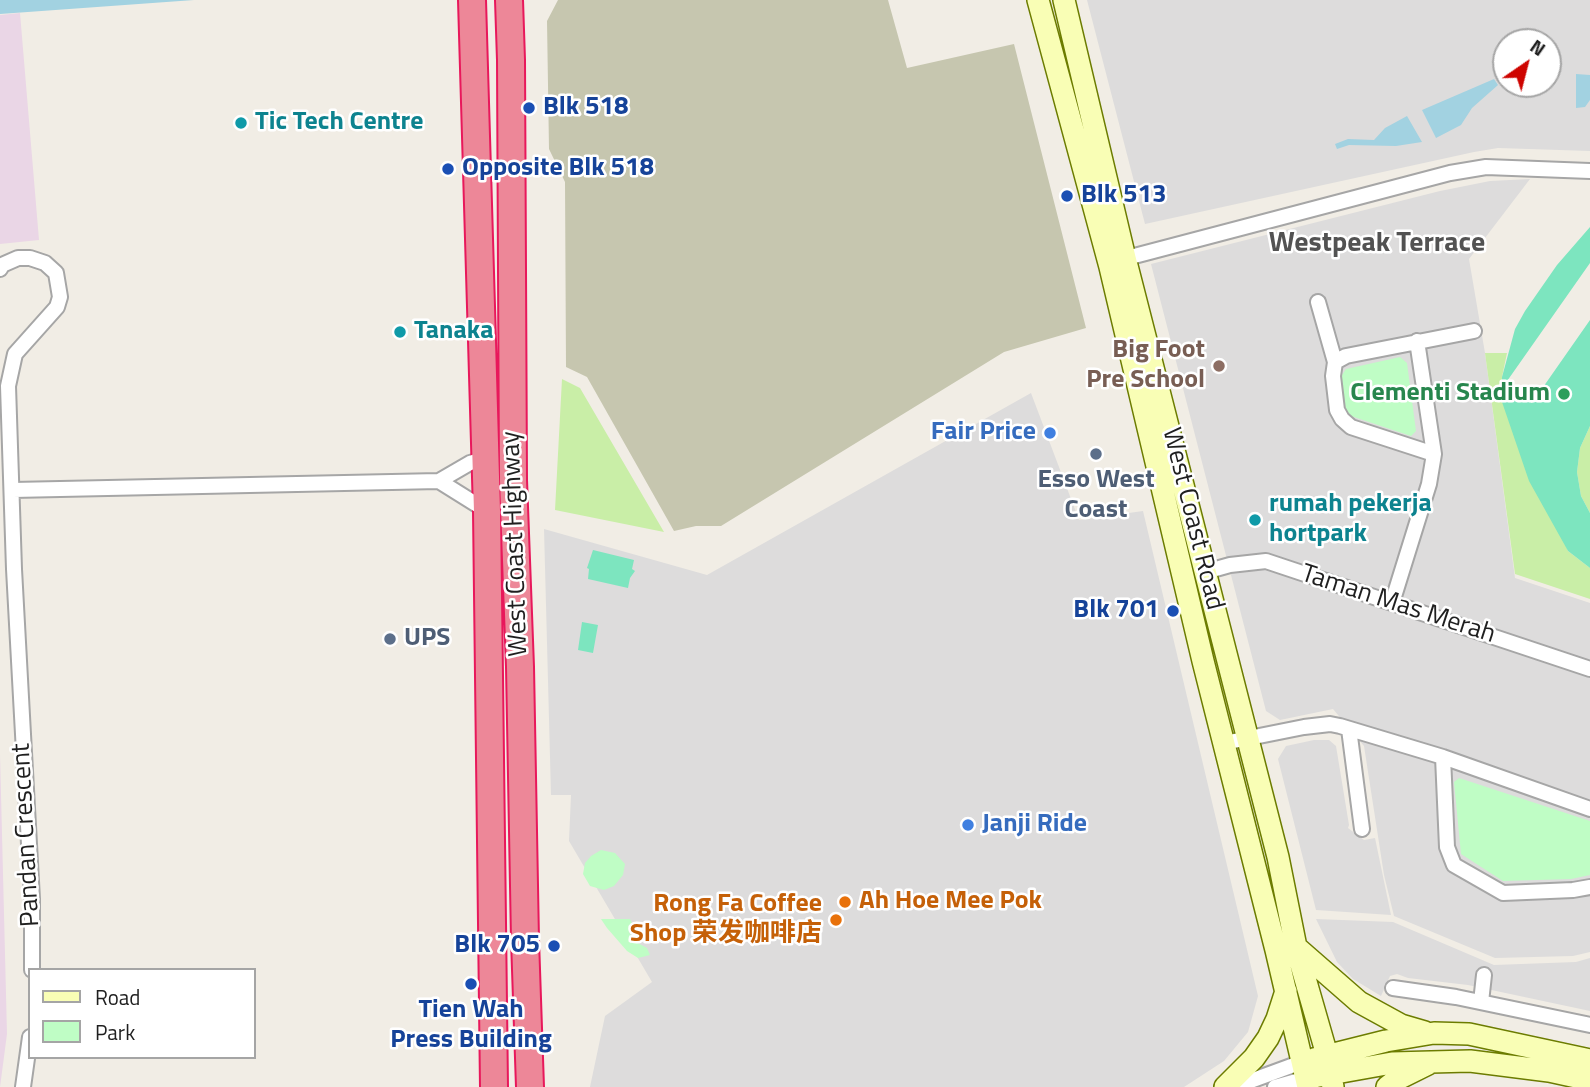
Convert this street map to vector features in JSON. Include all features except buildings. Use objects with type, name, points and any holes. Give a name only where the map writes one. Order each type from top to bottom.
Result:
[{"type":"highway","name":"West Coast Highway","points":[[472,1],[486,458],[494,1087]]},
{"type":"highway","name":"West Coast Highway","points":[[509,2],[513,480],[520,653],[530,1087]]},
{"type":"highway","points":[[492,822],[498,828],[506,830],[517,825],[522,819]]},
{"type":"main road","name":"West Coast Road","points":[[1038,0],[1093,164],[1118,262],[1169,471],[1224,743],[1306,1076]]},
{"type":"main road","name":"West Coast Road","points":[[1064,0],[1093,164]]},
{"type":"main road","name":"West Coast Road","points":[[1169,471],[1205,572],[1278,857],[1296,947],[1330,1072]]},
{"type":"main road","points":[[1296,947],[1359,1002],[1401,1024],[1434,1033],[1469,1034],[1590,1060]]},
{"type":"main road","points":[[1225,1087],[1254,1058],[1268,1038],[1286,991]]},
{"type":"main road","points":[[1330,1072],[1434,1033]]},
{"type":"main road","points":[[1306,1076],[1392,1063],[1470,1061],[1549,1071],[1590,1080]]},
{"type":"main road","points":[[1387,1087],[1433,1062]]},
{"type":"street","points":[[1118,262],[1450,173],[1486,167],[1590,171]]},
{"type":"street","name":"Pandan Crescent","points":[[0,269],[2,265],[18,258],[30,258],[48,265],[56,273],[60,297],[57,307],[15,354],[8,386],[15,583],[32,899],[32,968]]},
{"type":"street","points":[[1318,302],[1335,362],[1333,376],[1337,410],[1342,419],[1351,427],[1434,454]]},
{"type":"street","points":[[1335,362],[1346,356],[1474,331]]},
{"type":"street","points":[[1392,603],[1429,484],[1434,454],[1418,341]]},
{"type":"street","name":"Pandan Crescent","points":[[0,372],[8,386]]},
{"type":"street","points":[[13,490],[439,481],[470,463],[486,458]]},
{"type":"street","points":[[439,481],[487,511]]},
{"type":"street","name":"Taman Mas Merah","points":[[1205,572],[1230,565],[1266,561],[1590,668]]},
{"type":"street","points":[[1224,743],[1322,725],[1349,729],[1590,808]]},
{"type":"street","points":[[1349,729],[1362,829]]},
{"type":"street","points":[[1443,758],[1447,847],[1454,865],[1503,893],[1590,887]]},
{"type":"street","points":[[1481,1002],[1484,975]]},
{"type":"street","points":[[1393,988],[1481,1002],[1590,1025]]},
{"type":"street","points":[[23,1087],[28,1051]]},
{"type":"street","points":[[1234,1087],[1306,1076]]},
{"type":"street","points":[[1275,1087],[1306,1076]]},
{"type":"shaded area","points":[[558,0],[888,0],[907,68],[1014,44],[1086,328],[1004,352],[721,526],[696,526],[674,531],[587,377],[566,367],[565,182],[549,149],[547,21]]},
{"type":"shaded area","points":[[1087,0],[1590,0],[1590,151],[1498,148],[1145,224]]},
{"type":"shaded area","points":[[20,13],[39,240],[0,244],[0,15]]},
{"type":"shaded area","points":[[1530,179],[1469,259],[1485,353],[1515,578],[1590,603],[1590,952],[1573,956],[1495,958],[1394,916],[1384,875],[1364,746],[1333,709],[1280,720],[1266,711],[1151,264],[1440,191],[1490,181]]},
{"type":"shaded area","points":[[1031,393],[1079,520],[1143,511],[1258,996],[1248,1032],[1224,1061],[1184,1087],[590,1087],[605,1016],[652,982],[569,841],[571,795],[551,795],[544,529],[707,575]]},
{"type":"shaded area","points":[[1329,740],[1336,746],[1348,828],[1364,840],[1375,838],[1391,915],[1316,910],[1278,759],[1286,746]]},
{"type":"shaded area","points":[[0,754],[7,1034],[0,1087]]},
{"type":"shaded area","points":[[1316,919],[1393,922],[1494,965],[1576,962],[1590,958],[1590,1011],[1468,985],[1408,978],[1397,974],[1390,976],[1381,996],[1353,979],[1337,962]]},
{"type":"green space","name":"Clementi Stadium","points":[[1590,227],[1590,263],[1505,384],[1532,403],[1590,320],[1590,426],[1580,448],[1577,472],[1581,496],[1590,513],[1590,568],[1568,551],[1529,481],[1502,402],[1502,377],[1515,329],[1525,311],[1557,265]]},
{"type":"green space","points":[[1485,353],[1507,353],[1502,377],[1568,551],[1590,568],[1590,599],[1515,574]]},
{"type":"green space","points":[[1400,357],[1407,363],[1416,431],[1411,436],[1351,416],[1345,409],[1340,378],[1346,369]]},
{"type":"green space","points":[[562,379],[580,388],[664,532],[555,510]]},
{"type":"green space","points":[[1590,426],[1590,513],[1581,496],[1577,472],[1580,448]]},
{"type":"green space","points":[[593,550],[634,560],[632,569],[635,571],[628,588],[588,579],[587,568]]},
{"type":"green space","points":[[582,622],[598,625],[593,653],[578,650]]},
{"type":"green space","points":[[1459,778],[1590,821],[1590,875],[1571,879],[1503,881],[1461,854],[1454,782]]},
{"type":"green space","points":[[601,850],[615,853],[625,864],[623,875],[614,886],[604,890],[590,886],[583,874],[585,863]]},
{"type":"green space","points":[[601,919],[630,919],[632,923],[629,932],[634,941],[647,948],[650,955],[638,958],[627,951]]},
{"type":"water","points":[[0,0],[194,0],[0,14]]},
{"type":"water","points":[[1576,74],[1590,75],[1590,100],[1585,107],[1576,108]]},
{"type":"water","points":[[1492,80],[1492,90],[1472,108],[1461,125],[1436,138],[1422,110]]},
{"type":"water","points":[[1407,116],[1422,142],[1396,146],[1349,145],[1337,149],[1335,144],[1348,139],[1374,140],[1385,128]]},
{"type":"place","name":"Blk 518","points":[[529,108]]},
{"type":"place","name":"Tic Tech Centre","points":[[241,123]]},
{"type":"place","name":"Opposite Blk 518","points":[[448,169]]},
{"type":"place","name":"Blk 513","points":[[1067,196]]},
{"type":"place","name":"Tanaka","points":[[400,332]]},
{"type":"place","name":"Big Foot Pre School","points":[[1219,366]]},
{"type":"place","name":"Clementi Stadium","points":[[1564,394]]},
{"type":"place","name":"Fair Price","points":[[1050,433]]},
{"type":"place","name":"Esso West Coast","points":[[1096,454]]},
{"type":"place","name":"rumah pekerja hortpark","points":[[1255,520]]},
{"type":"place","name":"Blk 701","points":[[1173,611]]},
{"type":"place","name":"UPS","points":[[390,639]]},
{"type":"place","name":"Janji Ride","points":[[968,825]]},
{"type":"place","name":"Ah Hoe Mee Pok","points":[[845,902]]},
{"type":"place","name":"Rong Fa Coffee Shop 荣发咖啡店","points":[[836,920]]},
{"type":"place","name":"Blk 705","points":[[554,946]]},
{"type":"place","name":"Tien Wah Press Building","points":[[471,984]]},
{"type":"district","name":"Westpeak Terrace","points":[[1377,244]]}]
